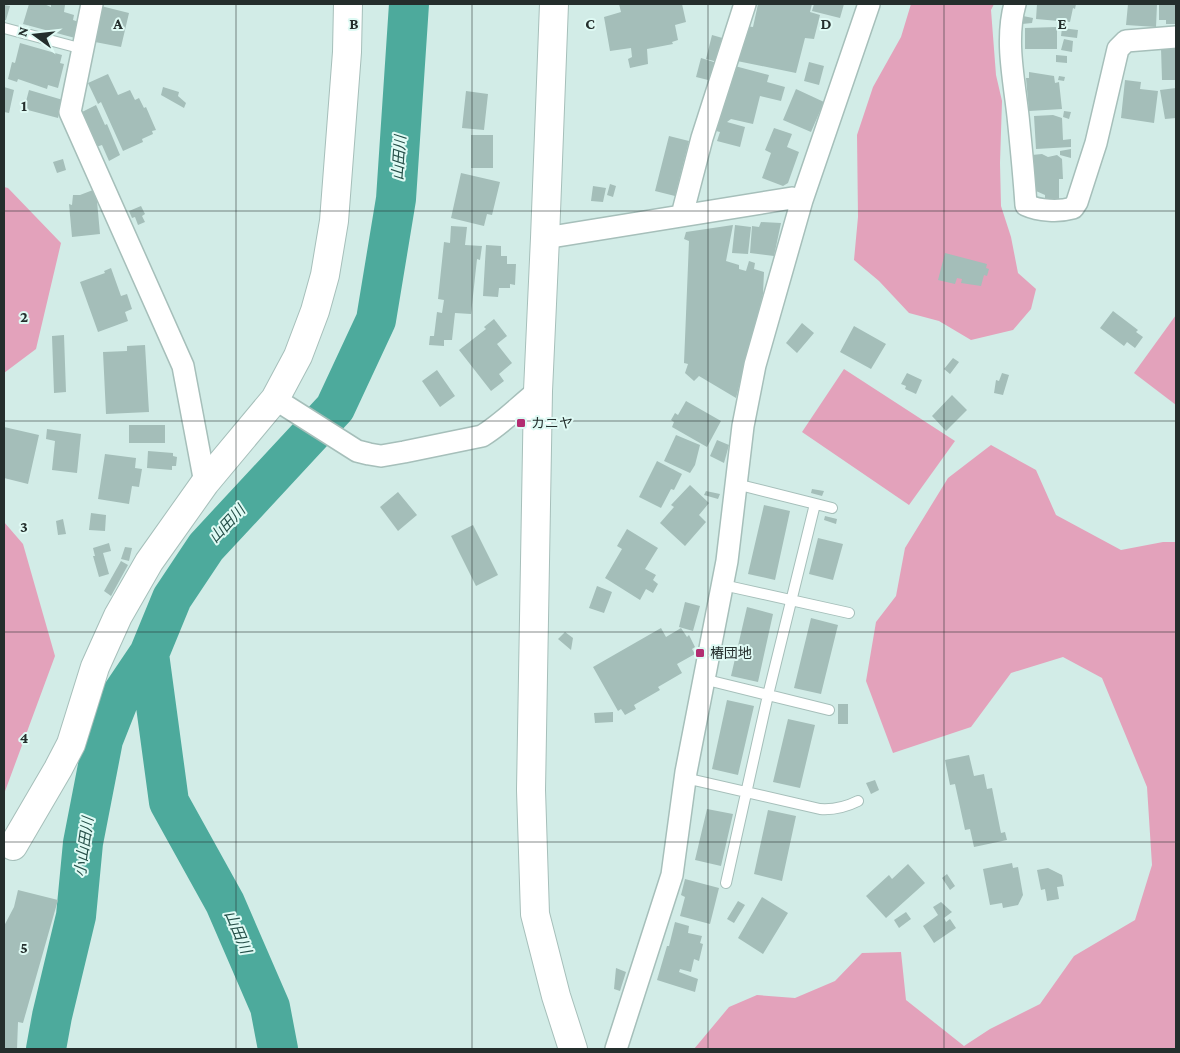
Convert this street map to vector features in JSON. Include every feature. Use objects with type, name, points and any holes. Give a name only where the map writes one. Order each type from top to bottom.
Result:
[{"type":"street","points":[[92,4],[70,112],[183,366],[205,482]]},
{"type":"street","points":[[8,853],[71,744],[95,667],[118,616],[149,562],[205,482],[275,399],[298,356],[315,311],[325,275],[334,221],[347,52],[348,4]]},
{"type":"street","points":[[554,4],[546,238],[538,391],[531,790],[536,914],[556,996],[573,1049]]},
{"type":"street","points":[[682,215],[702,138],[745,4]]},
{"type":"street","points":[[616,1049],[672,875],[703,679],[723,585],[743,426],[755,366],[802,200],[869,4]]},
{"type":"street","points":[[1015,4],[1011,22],[1010,41],[1013,75],[1026,205],[1034,208],[1067,210],[1073,208],[1096,143],[1118,49],[1126,40],[1176,37]]},
{"type":"street","points":[[546,238],[792,198],[802,200]]},
{"type":"street","points":[[275,399],[357,450],[381,456],[482,436],[496,427],[517,407],[538,391]]},
{"type":"lane","points":[[4,28],[83,49]]},
{"type":"lane","points":[[736,484],[832,508]]},
{"type":"lane","points":[[726,883],[768,695],[814,504]]},
{"type":"lane","points":[[723,585],[849,613]]},
{"type":"lane","points":[[703,679],[829,710]]},
{"type":"lane","points":[[686,778],[746,793],[825,809],[841,808],[858,801]]},
{"type":"shaded area","points":[[911,4],[994,4],[991,10],[996,75],[1002,101],[1001,206],[1011,237],[1018,273],[1036,289],[1031,309],[1013,330],[971,340],[939,321],[909,313],[879,281],[854,260],[858,217],[857,135],[873,87],[901,37]]},
{"type":"shaded area","points":[[4,187],[8,188],[61,243],[36,349],[4,373]]},
{"type":"shaded area","points":[[1176,315],[1176,405],[1134,373]]},
{"type":"shaded area","points":[[844,369],[955,441],[909,505],[802,432]]},
{"type":"shaded area","points":[[991,445],[1036,470],[1056,515],[1121,550],[1163,542],[1176,542],[1176,1049],[694,1049],[729,1007],[757,995],[795,998],[835,981],[862,953],[901,952],[906,1000],[964,1046],[990,1029],[1040,1004],[1074,956],[1135,920],[1152,865],[1147,787],[1102,678],[1063,657],[1011,673],[971,727],[893,753],[866,681],[876,622],[896,596],[905,548],[948,478]]},
{"type":"shaded area","points":[[4,522],[23,544],[55,656],[4,794]]},
{"type":"building","points":[[29,4],[44,4],[51,7],[51,4],[65,5],[64,12],[74,15],[73,20],[79,22],[75,38],[23,24]]},
{"type":"building","points":[[619,4],[682,4],[686,22],[675,25],[678,40],[672,42],[673,44],[647,49],[648,64],[630,68],[628,59],[632,57],[631,48],[610,51],[604,17],[621,12]]},
{"type":"building","points":[[758,4],[812,4],[810,12],[820,15],[814,39],[805,38],[796,73],[737,61],[746,26],[753,27]]},
{"type":"building","points":[[814,4],[844,4],[840,18],[812,11]]},
{"type":"building","points":[[1037,4],[1076,4],[1075,9],[1073,8],[1070,22],[1036,19]]},
{"type":"building","points":[[1128,4],[1157,4],[1156,27],[1126,25]]},
{"type":"building","points":[[1159,4],[1176,4],[1175,24],[1166,24],[1166,20],[1159,20]]},
{"type":"building","points":[[4,5],[10,6],[6,20],[4,20]]},
{"type":"building","points":[[101,6],[129,13],[121,47],[95,42]]},
{"type":"building","points":[[1023,16],[1033,18],[1032,23],[1022,24]]},
{"type":"building","points":[[1057,27],[1057,49],[1025,49],[1025,28]]},
{"type":"building","points":[[1062,28],[1078,30],[1077,38],[1061,36]]},
{"type":"building","points":[[712,35],[726,39],[718,62],[706,59]]},
{"type":"building","points":[[1064,39],[1073,41],[1072,52],[1061,50]]},
{"type":"building","points":[[20,43],[62,55],[60,63],[64,64],[58,88],[48,85],[47,89],[18,79],[17,82],[8,79],[12,62],[15,63]]},
{"type":"building","points":[[1161,48],[1176,48],[1176,80],[1162,80]]},
{"type":"building","points":[[1056,55],[1067,56],[1067,63],[1056,62]]},
{"type":"building","points":[[701,58],[717,63],[712,81],[696,77]]},
{"type":"building","points":[[809,62],[824,66],[819,85],[804,81]]},
{"type":"building","points":[[731,65],[769,75],[767,82],[785,87],[781,101],[760,96],[753,124],[731,119],[727,122],[745,127],[740,147],[717,141],[720,132],[712,130]]},
{"type":"building","points":[[1029,72],[1054,76],[1055,83],[1059,82],[1062,109],[1029,111],[1026,78],[1029,78]]},
{"type":"building","points":[[108,74],[118,95],[130,90],[135,100],[139,98],[144,108],[146,107],[156,130],[152,131],[153,134],[142,139],[143,142],[123,151],[101,102],[98,104],[88,83]]},
{"type":"building","points":[[1059,76],[1065,77],[1064,81],[1058,80]]},
{"type":"building","points":[[1125,80],[1141,82],[1140,89],[1158,91],[1154,123],[1121,118]]},
{"type":"building","points":[[4,87],[14,90],[9,113],[4,112]]},
{"type":"building","points":[[163,87],[179,92],[178,96],[186,103],[184,108],[161,95]]},
{"type":"building","points":[[1176,88],[1176,118],[1165,119],[1160,90]]},
{"type":"building","points":[[796,89],[824,102],[811,132],[783,120]]},
{"type":"building","points":[[29,90],[63,100],[58,118],[24,109]]},
{"type":"building","points":[[466,91],[488,94],[484,130],[462,128]]},
{"type":"building","points":[[96,105],[105,125],[107,124],[120,155],[109,161],[102,145],[96,147],[82,112]]},
{"type":"building","points":[[1064,111],[1071,112],[1069,119],[1063,117]]},
{"type":"building","points":[[1053,115],[1062,118],[1063,140],[1071,139],[1071,147],[1036,149],[1034,116]]},
{"type":"building","points":[[774,128],[792,134],[787,147],[799,152],[788,183],[783,186],[762,178],[771,153],[765,150]]},
{"type":"building","points":[[471,135],[493,135],[493,168],[471,168]]},
{"type":"building","points":[[669,136],[689,141],[675,196],[655,191]]},
{"type":"building","points":[[1071,149],[1071,158],[1060,155],[1060,151]]},
{"type":"building","points":[[1042,154],[1048,157],[1057,155],[1062,159],[1063,179],[1059,179],[1059,201],[1045,202],[1045,195],[1036,191],[1032,155]]},
{"type":"building","points":[[63,159],[66,170],[57,173],[53,162]]},
{"type":"building","points":[[461,173],[500,182],[492,215],[487,214],[484,226],[451,218]]},
{"type":"building","points":[[610,184],[616,186],[613,197],[607,195]]},
{"type":"building","points":[[593,186],[606,188],[603,202],[591,201]]},
{"type":"building","points":[[93,190],[97,201],[100,234],[72,237],[69,204],[72,205],[73,195],[80,195]]},
{"type":"building","points":[[141,206],[145,214],[142,216],[145,222],[138,225],[135,217],[132,218],[129,211]]},
{"type":"building","points":[[761,222],[781,223],[774,256],[750,253],[752,226],[759,227]]},
{"type":"building","points":[[733,225],[726,261],[739,265],[739,269],[746,271],[749,261],[755,263],[754,269],[764,272],[763,294],[736,398],[699,376],[694,381],[685,373],[688,364],[684,363],[689,241],[684,239],[686,232]]},
{"type":"building","points":[[735,225],[751,227],[748,254],[732,253]]},
{"type":"building","points":[[451,226],[467,227],[465,245],[482,246],[480,260],[477,259],[471,314],[455,313],[452,340],[444,340],[444,346],[429,345],[430,336],[434,336],[437,312],[442,313],[444,300],[438,299],[444,242],[450,243]]},
{"type":"building","points":[[486,245],[501,246],[501,256],[507,256],[507,264],[516,264],[515,285],[510,284],[510,288],[499,288],[498,297],[483,296]]},
{"type":"building","points":[[945,253],[987,264],[986,268],[989,269],[987,276],[984,275],[981,286],[961,283],[962,279],[957,278],[955,284],[938,280]]},
{"type":"building","points":[[111,268],[121,296],[127,294],[132,309],[125,312],[128,321],[98,332],[80,282],[105,273],[104,271]]},
{"type":"building","points":[[1113,311],[1138,330],[1136,332],[1143,337],[1135,348],[1127,342],[1124,346],[1100,328]]},
{"type":"building","points":[[494,319],[507,336],[497,344],[512,363],[499,374],[504,381],[491,391],[459,350],[486,329],[484,327]]},
{"type":"building","points":[[802,323],[814,333],[797,353],[786,343]]},
{"type":"building","points":[[854,326],[886,344],[871,369],[840,352]]},
{"type":"building","points":[[64,335],[66,392],[54,393],[52,336]]},
{"type":"building","points":[[145,345],[149,412],[106,414],[103,352],[127,351],[127,346]]},
{"type":"building","points":[[953,358],[959,362],[950,374],[944,369]]},
{"type":"building","points":[[437,370],[455,396],[440,407],[422,381]]},
{"type":"building","points":[[907,373],[922,380],[916,394],[905,389],[906,386],[901,384]]},
{"type":"building","points":[[1002,373],[1009,375],[1003,395],[994,393],[996,380],[999,381]]},
{"type":"building","points":[[952,395],[967,410],[946,431],[932,416]]},
{"type":"building","points":[[686,401],[721,421],[707,447],[672,427],[674,422],[671,420],[675,413],[678,415]]},
{"type":"building","points":[[129,425],[165,425],[165,443],[129,443]]},
{"type":"building","points":[[4,427],[39,435],[28,484],[4,478]]},
{"type":"building","points":[[47,429],[81,434],[77,473],[52,470],[55,441],[46,439]]},
{"type":"building","points":[[676,435],[700,445],[695,465],[690,473],[664,461]]},
{"type":"building","points":[[717,440],[729,445],[724,463],[710,456]]},
{"type":"building","points":[[148,451],[173,453],[173,456],[177,457],[176,466],[172,466],[172,470],[147,468]]},
{"type":"building","points":[[105,454],[136,458],[135,468],[142,469],[139,487],[132,486],[129,504],[98,499]]},
{"type":"building","points":[[657,461],[682,474],[674,490],[671,489],[661,508],[639,497]]},
{"type":"building","points":[[690,485],[709,503],[699,515],[706,522],[685,546],[660,523],[674,507],[671,505]]},
{"type":"building","points":[[812,489],[824,491],[822,496],[811,493]]},
{"type":"building","points":[[706,491],[720,494],[718,499],[704,495]]},
{"type":"building","points":[[398,492],[417,515],[398,531],[380,507]]},
{"type":"building","points":[[764,505],[790,511],[775,580],[748,574]]},
{"type":"building","points":[[91,513],[106,515],[105,531],[89,530]]},
{"type":"building","points":[[825,516],[837,519],[836,524],[824,520]]},
{"type":"building","points":[[63,519],[66,534],[58,535],[56,521]]},
{"type":"building","points":[[473,525],[498,575],[476,586],[451,536]]},
{"type":"building","points":[[627,529],[658,548],[645,569],[656,575],[653,580],[658,584],[653,593],[646,589],[640,600],[605,578],[622,549],[617,546]]},
{"type":"building","points":[[818,538],[843,544],[833,580],[809,574]]},
{"type":"building","points":[[109,543],[111,551],[103,553],[109,574],[99,577],[93,556],[95,556],[93,548]]},
{"type":"building","points":[[125,547],[132,548],[129,561],[121,559]]},
{"type":"building","points":[[121,561],[128,565],[111,596],[104,591]]},
{"type":"building","points":[[597,586],[612,592],[604,613],[589,608]]},
{"type":"building","points":[[685,602],[700,606],[693,631],[679,627]]},
{"type":"building","points":[[747,607],[773,614],[758,682],[731,676]]},
{"type":"building","points":[[811,618],[838,625],[821,694],[794,688]]},
{"type":"building","points":[[661,628],[666,637],[681,628],[687,637],[689,635],[695,647],[692,649],[695,654],[677,664],[682,673],[658,687],[660,690],[634,705],[636,709],[625,715],[621,709],[618,711],[593,667]]},
{"type":"building","points":[[565,632],[573,638],[571,650],[558,639]]},
{"type":"building","points":[[727,700],[754,706],[738,775],[712,769]]},
{"type":"building","points":[[838,704],[848,704],[848,724],[838,724]]},
{"type":"building","points":[[613,712],[613,722],[595,723],[594,713]]},
{"type":"building","points":[[788,719],[815,725],[800,788],[773,782]]},
{"type":"building","points":[[969,755],[974,776],[984,774],[987,789],[992,788],[1001,833],[1005,832],[1007,840],[974,847],[970,829],[965,830],[955,784],[950,785],[945,760]]},
{"type":"building","points":[[875,780],[879,790],[871,794],[866,783]]},
{"type":"building","points":[[707,809],[733,814],[721,866],[695,860]]},
{"type":"building","points":[[768,810],[796,816],[782,881],[754,874]]},
{"type":"building","points":[[1012,863],[1013,868],[1018,867],[1023,895],[1018,905],[1003,908],[1002,903],[990,905],[983,869]]},
{"type":"building","points":[[908,864],[925,883],[886,918],[866,896],[889,875],[892,879]]},
{"type":"building","points":[[1048,868],[1062,875],[1064,886],[1057,887],[1059,899],[1047,901],[1045,889],[1041,890],[1037,870]]},
{"type":"building","points":[[947,874],[955,886],[950,890],[942,878]]},
{"type":"building","points":[[685,879],[719,888],[710,924],[680,916],[685,897],[681,895]]},
{"type":"building","points":[[18,890],[58,900],[23,1023],[18,1022],[17,1049],[4,1049],[4,926],[14,907]]},
{"type":"building","points":[[762,897],[788,913],[763,954],[738,938]]},
{"type":"building","points":[[738,901],[745,905],[734,923],[727,919]]},
{"type":"building","points":[[941,902],[952,912],[944,918],[946,922],[950,919],[956,928],[934,943],[923,926],[938,915],[933,907]]},
{"type":"building","points":[[906,912],[911,919],[899,928],[894,920]]},
{"type":"building","points":[[675,922],[689,926],[688,933],[702,936],[700,943],[703,944],[699,961],[694,959],[691,972],[680,969],[679,972],[698,979],[695,992],[657,980]]},
{"type":"building","points":[[616,968],[626,972],[620,991],[614,989]]},
{"type":"waterway","name":"山田川","points":[[278,1049],[270,1007],[225,903],[169,802],[149,654],[172,598],[206,547],[335,408],[376,320],[396,199],[409,4]]},
{"type":"waterway","name":"小山田川","points":[[46,1049],[76,916],[83,843],[103,740],[120,697],[149,654]]},
{"type":"place","name":"カニヤ","points":[[521,423]]},
{"type":"place","name":"椿団地","points":[[700,653]]}]
